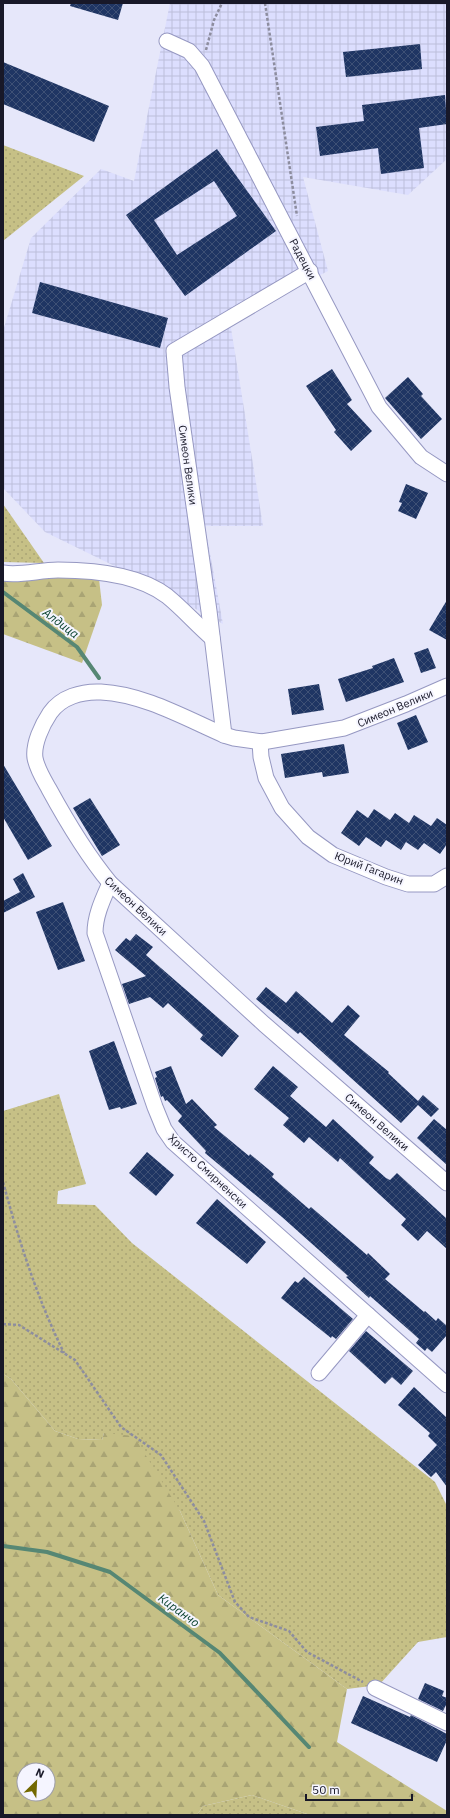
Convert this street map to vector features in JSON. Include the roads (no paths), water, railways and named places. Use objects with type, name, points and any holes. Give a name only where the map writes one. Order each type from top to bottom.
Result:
[{"type":"street","name":"Радецки","points":[[168,41],[189,51],[202,66],[310,271],[379,407],[421,457],[447,474]]},
{"type":"street","name":"Симеон Велики","points":[[224,735],[177,387],[174,351],[310,271]]},
{"type":"street","points":[[3,573],[14,575],[47,570],[76,570],[127,578],[146,584],[166,595],[212,638]]},
{"type":"street","name":"Симеон Велики","points":[[447,686],[376,717],[344,728],[260,742],[224,735],[159,707],[118,694],[85,692],[67,698],[53,709],[43,724],[35,758],[41,774],[56,802],[92,862],[110,883],[270,1029],[447,1184]]},
{"type":"street","name":"Юрий Гагарин","points":[[260,742],[260,756],[266,778],[282,808],[308,838],[333,855],[386,877],[408,884],[434,884],[447,876]]},
{"type":"street","name":"Христо Смирненски","points":[[110,883],[95,922],[95,933],[152,1100],[164,1129],[173,1142],[447,1385]]},
{"type":"street","points":[[319,1374],[368,1315]]},
{"type":"street","points":[[375,1688],[447,1723]]},
{"type":"waterway","name":"Алдица","points":[[3,592],[77,647],[99,678]]},
{"type":"waterway","name":"Киранчо","points":[[3,1546],[47,1552],[110,1572],[220,1653],[309,1747]]}]
